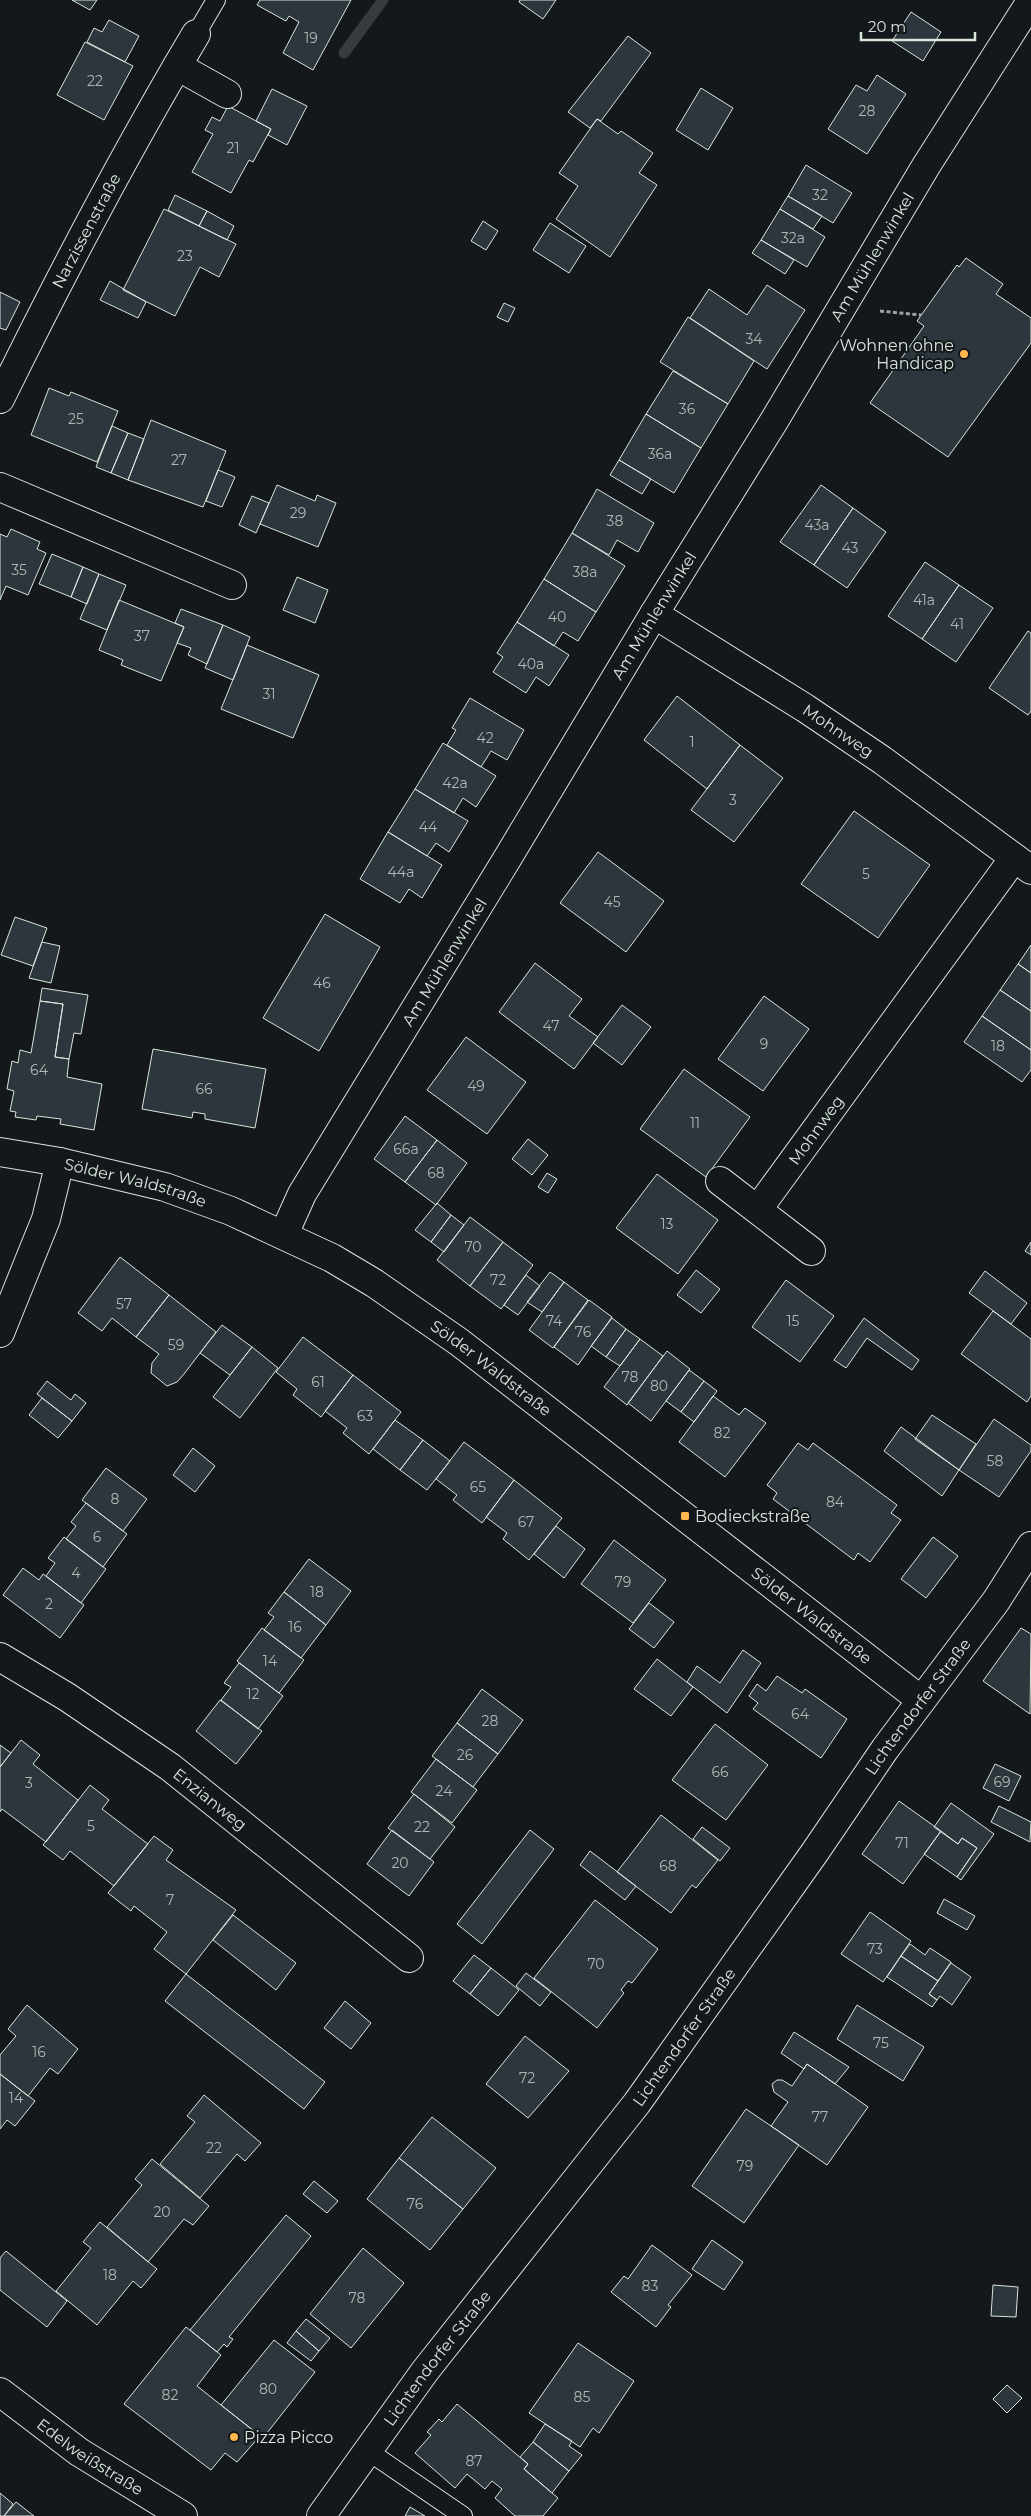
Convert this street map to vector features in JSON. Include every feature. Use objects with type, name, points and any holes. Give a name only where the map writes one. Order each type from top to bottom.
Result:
[{"type":"street","name":"Am Mühlenwinkel","points":[[284,1234],[307,1186],[502,868],[654,614],[770,428],[926,166],[1031,1]]},
{"type":"street","name":"Narzissenstraße","points":[[0,399],[76,248],[142,124],[196,34]]},
{"type":"street","points":[[177,66],[227,94]]},
{"type":"street","points":[[0,486],[232,585]]},
{"type":"street","name":"Mohnweg","points":[[654,614],[805,708],[875,755],[1022,864],[758,1209]]},
{"type":"street","name":"Sölder Waldstraße","points":[[0,1152],[60,1162],[165,1187],[231,1211],[284,1234],[332,1258],[374,1283],[459,1342],[921,1700]]},
{"type":"street","points":[[0,1333],[46,1220],[60,1162]]},
{"type":"street","points":[[720,1181],[811,1251]]},
{"type":"street","name":"Lichtendorfer Straße","points":[[321,2516],[425,2371],[637,2103],[921,1700],[986,1616],[1031,1546]]},
{"type":"street","name":"Enzianweg","points":[[0,1657],[67,1696],[170,1768],[408,1958]]},
{"type":"street","name":"Edelweißstraße","points":[[0,2392],[79,2452],[183,2516]]},
{"type":"lane","points":[[196,34],[216,0]]},
{"type":"lane","points":[[368,2451],[463,2516]]},
{"type":"path","points":[[875,311],[921,315]]},
{"type":"building","points":[[72,0],[97,0],[90,10]]},
{"type":"building","points":[[260,0],[351,0],[313,70],[283,53],[299,22],[289,16],[286,21],[257,5]]},
{"type":"building","points":[[520,0],[556,0],[543,19],[519,2]]},
{"type":"building","points":[[911,12],[941,32],[923,61],[892,41]]},
{"type":"building","points":[[109,20],[139,36],[125,62],[87,42],[94,28],[102,32]]},
{"type":"building","points":[[628,36],[651,53],[601,121],[597,119],[590,128],[568,112]]},
{"type":"building","points":[[85,42],[133,66],[104,120],[57,95]]},
{"type":"building","points":[[877,75],[906,94],[867,154],[828,129],[856,85],[867,91]]},
{"type":"building","points":[[701,88],[733,108],[708,150],[676,130]]},
{"type":"building","points":[[272,89],[307,106],[287,145],[268,135],[271,129],[256,121]]},
{"type":"building","points":[[228,106],[271,129],[253,162],[249,160],[231,193],[192,172],[213,134],[205,130],[212,117],[220,121]]},
{"type":"building","points":[[597,119],[618,134],[621,131],[653,153],[639,173],[657,185],[610,257],[556,219],[578,186],[559,173]]},
{"type":"building","points":[[806,165],[852,193],[833,223],[788,196]]},
{"type":"building","points":[[175,195],[207,211],[199,226],[168,210]]},
{"type":"building","points":[[788,196],[822,216],[813,229],[780,209]]},
{"type":"building","points":[[164,209],[236,244],[219,277],[200,267],[175,316],[123,290]]},
{"type":"building","points":[[780,209],[825,237],[807,267],[761,240]]},
{"type":"building","points":[[207,211],[234,226],[227,240],[199,226]]},
{"type":"building","points":[[483,221],[498,231],[486,250],[471,241]]},
{"type":"building","points":[[550,223],[586,246],[569,273],[533,250]]},
{"type":"building","points":[[761,240],[794,260],[785,274],[752,253]]},
{"type":"building","name":"Wohnen ohne Handicap","points":[[966,258],[1003,284],[996,294],[1031,318],[1031,343],[948,457],[870,403],[924,326],[917,321],[957,265],[959,267]]},
{"type":"building","points":[[110,281],[146,302],[138,318],[100,300]]},
{"type":"building","points":[[767,285],[805,310],[767,369],[690,318],[709,289],[747,315]]},
{"type":"building","points":[[0,292],[20,302],[6,330],[0,328]]},
{"type":"building","points":[[504,303],[515,308],[508,322],[497,317]]},
{"type":"building","points":[[688,317],[754,361],[728,404],[660,362]]},
{"type":"building","points":[[673,371],[728,404],[701,448],[646,414]]},
{"type":"building","points":[[49,388],[69,396],[71,392],[118,411],[97,462],[31,435]]},
{"type":"building","points":[[646,414],[701,448],[674,493],[619,460]]},
{"type":"building","points":[[151,420],[226,451],[203,507],[128,480]]},
{"type":"building","points":[[112,426],[128,433],[111,473],[96,467]]},
{"type":"building","points":[[128,433],[144,439],[128,480],[111,473]]},
{"type":"building","points":[[619,460],[651,479],[642,494],[610,475]]},
{"type":"building","points":[[218,470],[235,477],[222,507],[206,501]]},
{"type":"building","points":[[277,485],[315,501],[317,495],[336,503],[318,547],[260,524]]},
{"type":"building","points":[[821,485],[853,508],[814,565],[780,542]]},
{"type":"building","points":[[597,489],[654,523],[638,552],[617,540],[609,555],[572,533]]},
{"type":"building","points":[[252,496],[269,503],[256,533],[239,525]]},
{"type":"building","points":[[853,508],[886,532],[847,588],[814,565]]},
{"type":"building","points":[[11,529],[40,542],[37,549],[46,553],[28,595],[6,586],[0,600],[0,534],[7,537]]},
{"type":"building","points":[[572,533],[625,566],[596,612],[544,579]]},
{"type":"building","points":[[52,554],[83,567],[71,597],[39,584]]},
{"type":"building","points":[[925,562],[959,585],[922,639],[888,616]]},
{"type":"building","points":[[83,567],[99,574],[87,604],[71,597]]},
{"type":"building","points":[[99,574],[126,585],[107,630],[80,619]]},
{"type":"building","points":[[297,577],[328,590],[315,623],[283,610]]},
{"type":"building","points":[[544,579],[596,612],[578,641],[563,632],[554,646],[517,622]]},
{"type":"building","points":[[959,585],[993,608],[956,662],[922,639]]},
{"type":"building","points":[[119,600],[184,627],[161,681],[121,665],[123,660],[99,650]]},
{"type":"building","points":[[181,609],[223,625],[207,664],[188,655],[191,648],[177,643],[184,627],[175,623]]},
{"type":"building","points":[[517,622],[569,655],[549,686],[536,677],[526,693],[493,672],[503,657],[497,653]]},
{"type":"building","points":[[223,625],[250,637],[233,680],[205,668]]},
{"type":"building","points":[[1028,631],[1031,633],[1031,711],[1028,715],[989,688]]},
{"type":"building","points":[[247,645],[319,675],[293,738],[221,709]]},
{"type":"building","points":[[677,696],[740,745],[707,789],[644,740]]},
{"type":"building","points":[[470,698],[524,730],[507,760],[491,751],[481,767],[447,745],[456,730],[452,728]]},
{"type":"building","points":[[443,743],[496,776],[476,807],[463,798],[454,813],[415,789]]},
{"type":"building","points":[[740,745],[783,778],[734,842],[691,810]]},
{"type":"building","points":[[415,789],[468,821],[449,852],[436,843],[427,856],[388,832]]},
{"type":"building","points":[[854,811],[930,865],[878,938],[801,884]]},
{"type":"building","points":[[388,832],[442,865],[422,898],[409,889],[400,903],[360,879]]},
{"type":"building","points":[[598,852],[664,901],[626,952],[560,903]]},
{"type":"building","points":[[325,914],[380,947],[319,1051],[263,1018]]},
{"type":"building","points":[[15,917],[47,928],[33,966],[1,955]]},
{"type":"building","points":[[42,942],[60,946],[51,983],[29,978]]},
{"type":"building","points":[[1031,945],[1031,973],[1018,964]]},
{"type":"building","points":[[535,963],[582,999],[569,1016],[598,1037],[574,1069],[499,1012]]},
{"type":"building","points":[[1018,964],[1031,973],[1031,1011],[1000,990]]},
{"type":"building","points":[[42,988],[88,995],[81,1034],[74,1033],[69,1059],[55,1057],[63,1004],[40,1001]]},
{"type":"building","points":[[1000,990],[1031,1011],[1031,1050],[982,1016]]},
{"type":"building","points":[[764,996],[809,1029],[763,1091],[718,1059]]},
{"type":"building","points":[[40,1001],[63,1004],[55,1057],[69,1059],[67,1077],[102,1084],[94,1130],[60,1124],[61,1119],[37,1116],[36,1120],[15,1117],[16,1112],[10,1111],[14,1091],[7,1089],[12,1061],[18,1063],[20,1050],[31,1053]]},
{"type":"building","points":[[622,1005],[651,1027],[622,1065],[593,1043]]},
{"type":"building","points":[[982,1016],[1031,1050],[1031,1070],[1022,1082],[964,1042]]},
{"type":"building","points":[[466,1037],[526,1082],[487,1134],[427,1090]]},
{"type":"building","points":[[153,1049],[266,1069],[255,1128],[205,1119],[205,1114],[193,1112],[192,1118],[142,1109]]},
{"type":"building","points":[[684,1069],[750,1117],[706,1177],[640,1129]]},
{"type":"building","points":[[405,1116],[437,1140],[405,1182],[374,1159]]},
{"type":"building","points":[[528,1139],[548,1155],[532,1175],[512,1159]]},
{"type":"building","points":[[437,1140],[467,1163],[436,1205],[405,1182]]},
{"type":"building","points":[[547,1173],[557,1179],[548,1193],[538,1187]]},
{"type":"building","points":[[657,1174],[718,1220],[678,1274],[616,1228]]},
{"type":"building","points":[[437,1203],[451,1215],[431,1242],[415,1230]]},
{"type":"building","points":[[451,1215],[464,1225],[444,1252],[431,1242]]},
{"type":"building","points":[[470,1217],[503,1242],[470,1286],[437,1260]]},
{"type":"building","points":[[503,1242],[533,1265],[501,1309],[470,1286]]},
{"type":"building","points":[[1031,1242],[1031,1255],[1025,1251]]},
{"type":"building","points":[[120,1257],[169,1295],[136,1337],[112,1318],[102,1331],[78,1313]]},
{"type":"building","points":[[696,1270],[720,1289],[701,1313],[677,1295]]},
{"type":"building","points":[[985,1271],[1027,1303],[1011,1324],[969,1293]]},
{"type":"building","points":[[550,1272],[564,1282],[542,1312],[527,1302]]},
{"type":"building","points":[[526,1275],[540,1286],[518,1315],[504,1305]]},
{"type":"building","points":[[786,1280],[834,1316],[800,1362],[752,1327]]},
{"type":"building","points":[[564,1282],[588,1300],[553,1348],[529,1330]]},
{"type":"building","points":[[169,1295],[216,1332],[177,1382],[167,1386],[151,1373],[152,1363],[159,1354],[136,1337]]},
{"type":"building","points":[[589,1300],[612,1317],[578,1365],[554,1347]]},
{"type":"building","points":[[993,1311],[1031,1339],[1031,1396],[1027,1402],[961,1354]]},
{"type":"building","points":[[612,1318],[626,1329],[606,1357],[591,1346]]},
{"type":"building","points":[[864,1318],[919,1360],[912,1370],[867,1338],[846,1368],[834,1360]]},
{"type":"building","points":[[222,1325],[252,1347],[230,1375],[200,1353]]},
{"type":"building","points":[[626,1329],[640,1339],[620,1366],[606,1357]]},
{"type":"building","points":[[303,1337],[353,1375],[321,1417],[293,1395],[297,1389],[276,1372]]},
{"type":"building","points":[[640,1339],[663,1356],[627,1405],[604,1387]]},
{"type":"building","points":[[252,1347],[278,1368],[240,1418],[213,1397]]},
{"type":"building","points":[[667,1351],[690,1369],[651,1421],[628,1403]]},
{"type":"building","points":[[689,1370],[704,1381],[681,1412],[666,1401]]},
{"type":"building","points":[[353,1375],[401,1412],[369,1454],[343,1433],[347,1428],[325,1411]]},
{"type":"building","points":[[47,1381],[71,1400],[75,1394],[86,1403],[72,1421],[37,1394]]},
{"type":"building","points":[[704,1381],[717,1391],[694,1422],[681,1412]]},
{"type":"building","points":[[713,1396],[739,1415],[745,1408],[766,1423],[725,1477],[679,1442]]},
{"type":"building","points":[[42,1398],[72,1421],[58,1438],[29,1415]]},
{"type":"building","points":[[932,1415],[976,1444],[959,1470],[915,1439]]},
{"type":"building","points":[[994,1419],[1031,1445],[1031,1451],[999,1497],[959,1470]]},
{"type":"building","points":[[395,1420],[423,1440],[400,1470],[373,1449]]},
{"type":"building","points":[[901,1427],[959,1470],[942,1496],[884,1451]]},
{"type":"building","points":[[423,1440],[450,1461],[427,1490],[400,1470]]},
{"type":"building","points":[[464,1442],[514,1480],[482,1523],[453,1500],[457,1495],[436,1479]]},
{"type":"building","points":[[798,1443],[808,1450],[813,1443],[897,1505],[891,1513],[901,1520],[870,1562],[858,1553],[854,1560],[773,1499],[777,1493],[767,1485]]},
{"type":"building","points":[[193,1448],[215,1466],[195,1492],[173,1475]]},
{"type":"building","points":[[106,1468],[147,1499],[123,1531],[82,1500]]},
{"type":"building","points":[[514,1480],[562,1518],[529,1560],[503,1539],[507,1533],[486,1517]]},
{"type":"building","points":[[86,1503],[127,1534],[103,1567],[66,1539],[76,1526],[71,1522]]},
{"type":"building","points":[[556,1526],[585,1549],[564,1578],[534,1554]]},
{"type":"building","points":[[64,1537],[106,1569],[81,1603],[46,1576],[55,1563],[48,1558]]},
{"type":"building","points":[[933,1537],[958,1556],[926,1598],[901,1579]]},
{"type":"building","points":[[614,1540],[666,1580],[633,1623],[581,1584]]},
{"type":"building","points":[[309,1559],[351,1591],[326,1625],[284,1592]]},
{"type":"building","points":[[23,1568],[39,1580],[43,1574],[84,1605],[60,1638],[3,1595]]},
{"type":"building","points":[[284,1592],[326,1625],[301,1658],[264,1630],[274,1617],[268,1613]]},
{"type":"building","points":[[649,1603],[674,1622],[654,1648],[629,1629]]},
{"type":"building","points":[[262,1628],[304,1660],[279,1693],[237,1661]]},
{"type":"building","points":[[1021,1628],[1031,1634],[1030,1714],[983,1681]]},
{"type":"building","points":[[743,1650],[761,1663],[727,1713],[687,1682],[697,1666],[720,1683]]},
{"type":"building","points":[[657,1659],[693,1687],[671,1716],[634,1689]]},
{"type":"building","points":[[239,1663],[283,1696],[258,1729],[221,1700],[231,1687],[224,1683]]},
{"type":"building","points":[[777,1676],[802,1693],[805,1689],[847,1719],[821,1758],[753,1709],[758,1703],[749,1696],[757,1684],[766,1691]]},
{"type":"building","points":[[482,1689],[523,1720],[498,1754],[457,1723]]},
{"type":"building","points":[[220,1700],[262,1731],[236,1764],[196,1731]]},
{"type":"building","points":[[457,1723],[498,1754],[473,1787],[432,1756]]},
{"type":"building","points":[[715,1724],[768,1765],[726,1820],[672,1780]]},
{"type":"building","points":[[21,1740],[40,1755],[33,1764],[78,1800],[46,1842],[2,1809],[0,1812],[0,1767]]},
{"type":"building","points":[[0,1745],[11,1753],[0,1767]]},
{"type":"building","points":[[436,1759],[477,1790],[452,1823],[411,1792]]},
{"type":"building","points":[[995,1764],[1021,1776],[1009,1801],[983,1788]]},
{"type":"building","points":[[90,1785],[109,1800],[102,1809],[148,1844],[114,1886],[70,1851],[63,1860],[43,1845]]},
{"type":"building","points":[[414,1794],[455,1827],[430,1859],[388,1828]]},
{"type":"building","points":[[899,1801],[941,1831],[903,1884],[862,1854]]},
{"type":"building","points":[[951,1803],[994,1834],[961,1880],[957,1877],[977,1848],[962,1838],[958,1844],[934,1827]]},
{"type":"building","points":[[999,1806],[1031,1822],[1030,1842],[991,1822]]},
{"type":"building","points":[[661,1815],[718,1860],[696,1888],[692,1885],[671,1913],[617,1872]]},
{"type":"building","points":[[702,1827],[730,1848],[720,1861],[693,1839]]},
{"type":"building","points":[[392,1830],[434,1862],[409,1896],[367,1864]]},
{"type":"building","points":[[530,1830],[554,1849],[482,1944],[457,1924]]},
{"type":"building","points":[[941,1831],[958,1844],[962,1838],[977,1848],[957,1877],[924,1854]]},
{"type":"building","points":[[154,1836],[173,1850],[166,1860],[236,1910],[186,1974],[154,1949],[167,1932],[134,1906],[131,1911],[108,1893]]},
{"type":"building","points":[[590,1851],[636,1886],[625,1900],[580,1865]]},
{"type":"building","points":[[944,1899],[975,1916],[967,1930],[937,1913]]},
{"type":"building","points":[[595,1900],[658,1949],[632,1983],[628,1981],[621,1990],[624,1993],[597,2028],[534,1978]]},
{"type":"building","points":[[870,1912],[911,1941],[883,1982],[841,1954]]},
{"type":"building","points":[[233,1915],[296,1963],[276,1990],[213,1940]]},
{"type":"building","points":[[910,1944],[925,1955],[930,1948],[951,1962],[938,1981],[901,1956]]},
{"type":"building","points":[[474,1955],[491,1968],[470,1994],[453,1981]]},
{"type":"building","points":[[901,1956],[938,1981],[929,1994],[937,2000],[932,2007],[887,1977]]},
{"type":"building","points":[[951,1963],[971,1977],[952,2005],[940,1996],[937,2000],[929,1994]]},
{"type":"building","points":[[491,1968],[519,1990],[498,2016],[470,1994]]},
{"type":"building","points":[[526,1973],[551,1992],[540,2006],[516,1986]]},
{"type":"building","points":[[186,1974],[325,2082],[304,2109],[165,2001]]},
{"type":"building","points":[[345,2001],[371,2023],[351,2049],[324,2028]]},
{"type":"building","points":[[27,2005],[78,2049],[58,2074],[50,2068],[28,2096],[0,2074],[0,2055],[16,2036],[8,2029]]},
{"type":"building","points":[[857,2005],[924,2047],[903,2081],[837,2039]]},
{"type":"building","points":[[794,2032],[849,2067],[835,2084],[807,2064],[804,2069],[781,2053]]},
{"type":"building","points":[[525,2036],[569,2071],[528,2118],[486,2084]]},
{"type":"building","points":[[807,2064],[868,2107],[827,2165],[771,2126],[788,2102],[774,2092],[772,2084],[777,2080],[782,2080],[792,2086]]},
{"type":"building","points":[[0,2074],[35,2101],[15,2126],[7,2120],[0,2129]]},
{"type":"building","points":[[204,2095],[261,2143],[245,2161],[237,2154],[200,2198],[160,2164],[195,2122],[187,2116]]},
{"type":"building","points":[[746,2109],[799,2145],[744,2223],[692,2186]]},
{"type":"building","points":[[432,2117],[496,2168],[463,2209],[399,2158]]},
{"type":"building","points":[[399,2158],[463,2209],[430,2250],[367,2199]]},
{"type":"building","points":[[152,2159],[209,2206],[193,2225],[184,2219],[148,2262],[107,2227],[142,2185],[135,2179]]},
{"type":"building","points":[[314,2181],[338,2201],[327,2213],[303,2194]]},
{"type":"building","points":[[286,2215],[311,2236],[229,2337],[233,2339],[227,2347],[224,2344],[217,2352],[190,2330]]},
{"type":"building","points":[[100,2222],[157,2269],[141,2288],[133,2281],[97,2325],[56,2291],[91,2248],[83,2242]]},
{"type":"building","points":[[712,2240],[743,2262],[724,2290],[692,2269]]},
{"type":"building","points":[[652,2245],[692,2275],[668,2305],[671,2307],[656,2327],[611,2292],[624,2276],[628,2279]]},
{"type":"building","points":[[363,2248],[404,2283],[351,2348],[310,2314]]},
{"type":"building","points":[[6,2251],[67,2301],[47,2327],[0,2290],[0,2258]]},
{"type":"building","points":[[993,2285],[1018,2287],[1016,2317],[991,2316]]},
{"type":"building","points":[[306,2319],[330,2338],[319,2351],[296,2331]]},
{"type":"building","points":[[186,2327],[221,2355],[197,2386],[260,2436],[237,2462],[225,2453],[211,2470],[124,2404]]},
{"type":"building","points":[[296,2331],[319,2351],[311,2361],[287,2343]]},
{"type":"building","points":[[274,2340],[315,2372],[263,2438],[221,2405]]},
{"type":"building","points":[[578,2343],[634,2381],[599,2433],[593,2428],[580,2447],[529,2413]]},
{"type":"building","points":[[1007,2385],[1022,2398],[1007,2413],[993,2399]]},
{"type":"building","points":[[457,2404],[528,2464],[524,2469],[558,2498],[543,2516],[515,2516],[495,2498],[502,2489],[492,2481],[485,2489],[467,2474],[455,2488],[415,2453],[431,2435],[427,2432],[439,2419],[442,2422]]},
{"type":"building","points":[[545,2424],[572,2441],[569,2446],[582,2455],[569,2471],[533,2442]]},
{"type":"building","points":[[533,2442],[569,2471],[552,2493],[524,2469],[528,2464],[520,2457]]},
{"type":"building","points":[[0,2493],[13,2504],[4,2516],[0,2516]]},
{"type":"building","points":[[16,2502],[34,2516],[4,2516]]},
{"type":"building","points":[[410,2507],[425,2516],[405,2516]]},
{"type":"waterway","points":[[344,53],[383,0]]},
{"type":"place","name":"Wohnen ohne Handicap","points":[[964,354]]},
{"type":"place","name":"Bodieckstraße","points":[[685,1516]]},
{"type":"place","name":"Pizza Picco","points":[[234,2437]]}]
